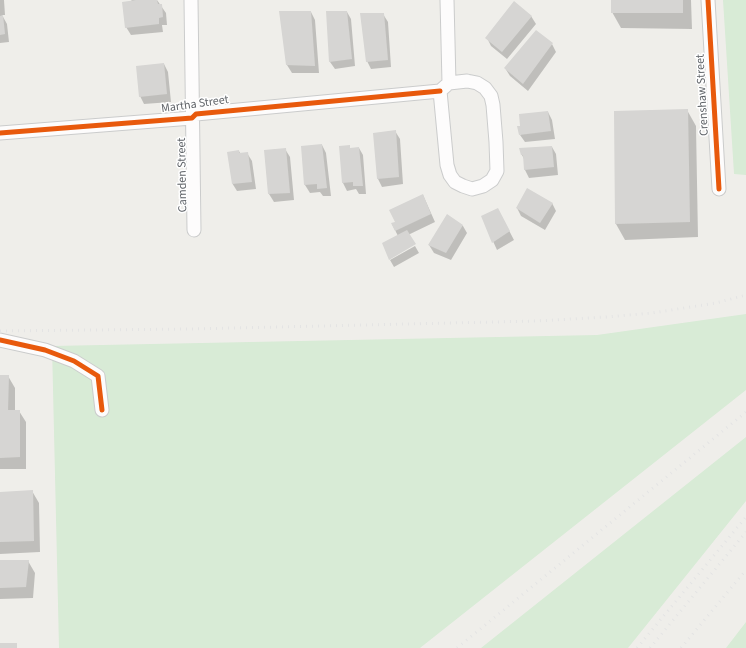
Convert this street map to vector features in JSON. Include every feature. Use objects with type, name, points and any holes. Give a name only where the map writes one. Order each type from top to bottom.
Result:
[{"type":"street","name":"Camden Street","points":[[191,0],[194,230]]},
{"type":"street","points":[[444,87],[447,0]]},
{"type":"street","name":"Crenshaw Street","points":[[708,0],[719,189]]},
{"type":"street","name":"Martha Street","points":[[0,133],[192,118],[196,114],[444,87],[467,81],[477,83],[485,88],[491,96],[493,105],[497,171],[492,180],[483,186],[472,188],[463,186],[455,182],[450,175],[447,165],[444,87]]},
{"type":"street","points":[[0,340],[46,350],[74,361],[98,376],[102,410]]},
{"type":"green space","points":[[723,0],[746,0],[746,175],[734,174]]},
{"type":"green space","points":[[746,314],[746,390],[420,648],[59,648],[52,346],[597,335]]},
{"type":"green space","points":[[746,437],[746,501],[628,648],[481,648]]},
{"type":"green space","points":[[746,622],[746,648],[726,648]]},
{"type":"building","points":[[157,0],[158,4],[162,4],[163,17],[159,18],[159,24],[125,28],[122,2]]},
{"type":"building","points":[[611,0],[683,0],[683,13],[611,13]]},
{"type":"building","points":[[514,1],[532,16],[502,52],[485,38]]},
{"type":"building","points":[[279,11],[311,11],[315,66],[286,65]]},
{"type":"building","points":[[326,11],[347,11],[352,59],[329,62]]},
{"type":"building","points":[[360,13],[384,13],[388,60],[366,62]]},
{"type":"building","points":[[3,15],[5,34],[0,35],[0,16]]},
{"type":"building","points":[[536,30],[553,43],[523,84],[504,68]]},
{"type":"building","points":[[164,63],[167,94],[139,97],[136,66]]},
{"type":"building","points":[[688,109],[690,222],[615,224],[614,111]]},
{"type":"building","points":[[548,111],[551,131],[519,135],[517,126],[520,126],[519,114]]},
{"type":"building","points":[[396,130],[399,177],[377,179],[373,133]]},
{"type":"building","points":[[322,144],[327,188],[317,189],[317,184],[304,185],[301,146]]},
{"type":"building","points":[[350,145],[350,148],[359,147],[363,186],[353,186],[353,182],[342,183],[339,146]]},
{"type":"building","points":[[552,146],[554,167],[524,170],[523,155],[521,155],[519,148]]},
{"type":"building","points":[[286,148],[290,193],[268,194],[264,150]]},
{"type":"building","points":[[239,150],[239,153],[248,152],[252,182],[232,184],[227,152]]},
{"type":"building","points":[[527,188],[553,203],[540,223],[516,208]]},
{"type":"building","points":[[423,194],[431,214],[395,231],[391,223],[395,222],[389,210]]},
{"type":"building","points":[[498,208],[510,231],[492,243],[481,216]]},
{"type":"building","points":[[447,214],[463,225],[446,253],[428,245]]},
{"type":"building","points":[[407,230],[416,244],[389,260],[382,243]]},
{"type":"building","points":[[0,375],[9,375],[8,410],[20,410],[20,457],[0,458]]},
{"type":"building","points":[[33,490],[34,541],[0,542],[0,492]]},
{"type":"building","points":[[0,560],[29,560],[26,587],[0,588]]},
{"type":"building","points":[[0,643],[17,643],[17,648],[0,648]]},
{"type":"railway","points":[[0,331],[190,329],[537,321],[652,313],[716,303],[746,295]]},
{"type":"railway","points":[[457,648],[746,412]]},
{"type":"railway","points":[[637,648],[746,517]]},
{"type":"railway","points":[[650,648],[746,532]]},
{"type":"railway","points":[[681,648],[746,570]]},
{"type":"cycle path","points":[[708,0],[719,189]]},
{"type":"cycle path","points":[[0,133],[192,118],[196,114],[440,91]]},
{"type":"cycle path","points":[[0,340],[45,350],[74,361],[98,376],[102,410]]}]
